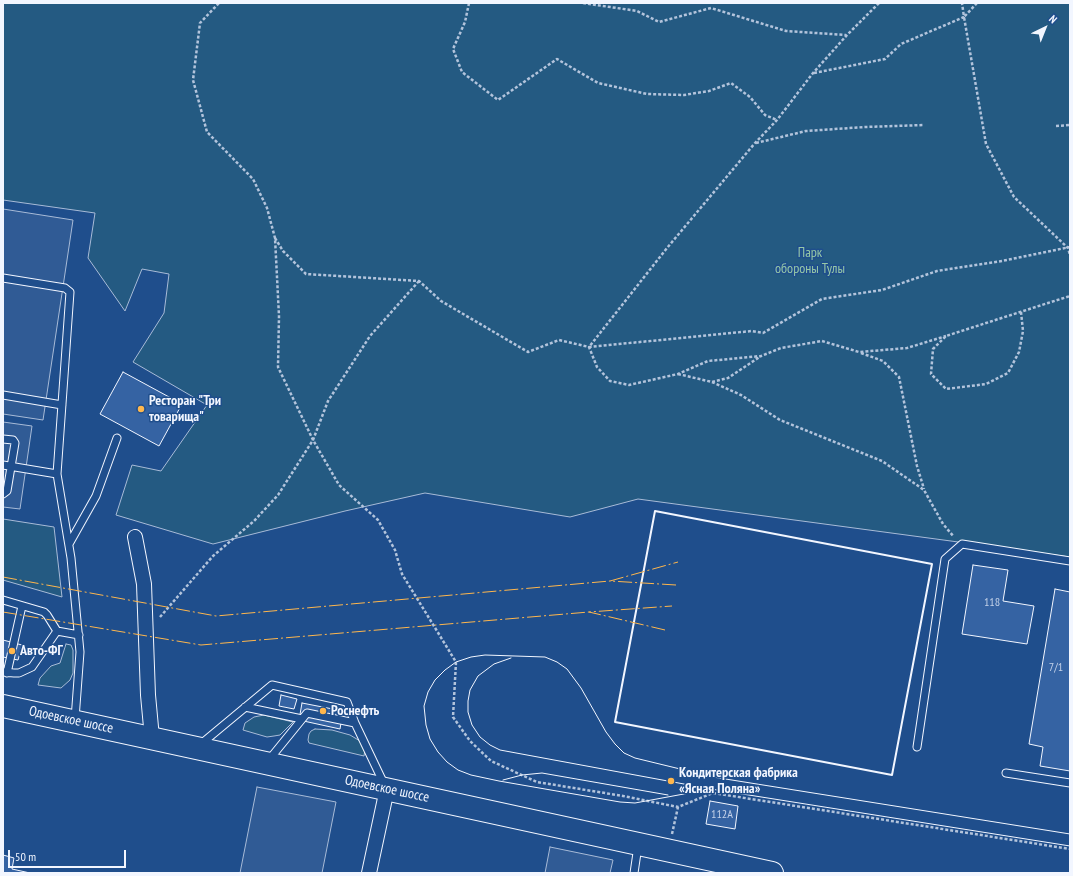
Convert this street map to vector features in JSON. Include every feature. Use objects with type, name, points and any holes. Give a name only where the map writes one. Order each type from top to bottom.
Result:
[{"type":"main road","name":"Одоевское шоссе","points":[[3,706],[772,873]]},
{"type":"street","points":[[135,537],[144,584],[145,635],[152,738]]},
{"type":"street","points":[[369,873],[387,789]]},
{"type":"lane","points":[[3,278],[65,288],[70,292],[57,474],[69,544],[79,635],[80,652],[74,721]]},
{"type":"lane","points":[[3,395],[62,406]]},
{"type":"lane","points":[[69,544],[96,496],[117,438]]},
{"type":"lane","points":[[3,439],[14,442],[7,491],[3,494]]},
{"type":"lane","points":[[3,465],[57,474]]},
{"type":"lane","points":[[917,747],[945,559],[962,544],[1070,561]]},
{"type":"lane","points":[[3,600],[40,610],[48,614],[57,631]]},
{"type":"lane","points":[[22,606],[5,672],[19,673],[32,667],[57,631]]},
{"type":"lane","points":[[57,631],[79,635]]},
{"type":"lane","points":[[196,747],[272,685],[347,702],[355,723],[387,789]]},
{"type":"lane","points":[[246,707],[302,719]]},
{"type":"lane","points":[[267,763],[307,714],[355,723]]},
{"type":"lane","points":[[1006,773],[1070,783]]},
{"type":"lane","points":[[634,873],[638,844]]},
{"type":"path","points":[[219,3],[200,23],[193,80],[207,132],[253,179],[267,208],[275,238],[279,316],[278,368],[313,440],[339,485],[378,520],[395,550],[402,574],[456,662],[453,717],[470,741],[491,761],[537,782],[678,807],[713,793],[1070,849]]},
{"type":"path","points":[[470,3],[465,22],[453,49],[462,72],[498,100],[557,59],[598,83],[648,94],[684,95],[709,91],[731,83],[750,97],[765,115],[777,120]]},
{"type":"path","points":[[583,3],[637,10],[659,22],[711,8],[786,31],[847,35]]},
{"type":"path","points":[[589,347],[667,248],[755,143],[777,120],[813,73],[847,35],[879,3]]},
{"type":"path","points":[[962,3],[986,144],[1014,197],[1069,248],[1070,255]]},
{"type":"path","points":[[813,73],[885,59],[901,44],[964,17],[977,3]]},
{"type":"path","points":[[1056,126],[1070,125]]},
{"type":"path","points":[[755,143],[806,130],[924,126]]},
{"type":"path","points":[[275,238],[283,251],[306,274],[419,281],[441,302],[528,352],[559,340],[589,347],[752,331],[763,333],[822,299],[882,290],[937,271],[1002,261],[1069,248]]},
{"type":"path","points":[[145,635],[213,556],[254,521],[278,495],[313,440],[328,401],[370,336],[419,281]]},
{"type":"path","points":[[859,352],[906,348],[1070,296]]},
{"type":"path","points":[[946,336],[933,349],[931,374],[946,389],[986,384],[1008,372],[1019,352],[1023,331],[1021,312]]},
{"type":"path","points":[[712,382],[728,378],[761,356],[781,348],[822,341],[884,361],[899,377],[917,466],[924,490],[943,524],[962,544]]},
{"type":"path","points":[[589,347],[597,367],[610,380],[629,385],[678,374],[708,361],[761,356]]},
{"type":"path","points":[[678,374],[712,382],[741,395],[780,420],[882,461],[924,490]]},
{"type":"path","points":[[673,830],[678,807]]},
{"type":"green space","name":"Парк обороны Тулы","points":[[3,3],[1070,3],[1070,557],[638,499],[570,517],[425,493],[345,511],[213,544],[116,515],[132,465],[161,471],[207,405],[133,362],[164,313],[169,274],[142,269],[125,311],[88,258],[95,213],[3,200]]},
{"type":"green space","points":[[3,519],[54,527],[62,597],[3,580]]},
{"type":"green space","points":[[66,644],[71,645],[73,650],[73,673],[70,680],[61,688],[38,685],[40,678],[51,666],[60,663]]},
{"type":"green space","points":[[264,715],[293,722],[280,735],[274,736],[267,737],[243,730],[245,723],[254,717]]},
{"type":"green space","points":[[315,729],[332,730],[350,735],[360,741],[365,749],[364,756],[309,743],[309,734]]},
{"type":"shaded area","points":[[3,209],[73,220],[43,420],[3,414]]},
{"type":"shaded area","points":[[3,422],[32,426],[20,509],[3,507]]},
{"type":"shaded area","points":[[257,787],[336,802],[322,873],[240,873]]},
{"type":"shaded area","points":[[550,847],[613,860],[610,873],[545,873]]},
{"type":"building","name":"Ресторан \"Три товарища\"","points":[[123,372],[182,404],[159,446],[100,414]]},
{"type":"building","points":[[973,565],[1008,570],[1003,601],[1034,606],[1027,644],[962,634]]},
{"type":"building","points":[[1055,589],[1070,592],[1070,771],[1040,766],[1043,747],[1029,744]]},
{"type":"building","name":"Авто-ФГ","points":[[3,640],[22,645],[18,660],[3,657]]},
{"type":"building","points":[[281,695],[297,699],[294,709],[279,706]]},
{"type":"building","points":[[302,703],[343,711],[340,729],[299,720]]},
{"type":"building","points":[[710,801],[738,806],[735,829],[706,824]]},
{"type":"building","points":[[3,855],[14,858],[12,869],[30,873],[3,873]]},
{"type":"tram line","points":[[711,789],[635,803],[620,802],[471,775],[458,770],[447,762],[438,752],[430,739],[426,725],[424,706],[428,692],[435,680],[445,670],[456,662],[471,657],[485,655],[545,657],[557,662],[567,669],[581,688],[606,732],[615,744],[624,753],[635,758],[713,777],[1070,834]]},
{"type":"tram line","points":[[511,658],[494,664],[478,676],[470,690],[468,701],[468,712],[472,725],[480,737],[490,745],[500,750],[711,789],[1070,846]]},
{"type":"tram line","points":[[503,780],[522,775],[542,773],[668,795]]},
{"type":"wall","points":[[655,511],[932,564],[892,775],[615,722],[655,511]]},
{"type":"power","points":[[676,585],[610,581],[678,562]]},
{"type":"power","points":[[3,577],[216,616],[610,581]]},
{"type":"power","points":[[665,630],[589,612],[672,606]]},
{"type":"power","points":[[3,612],[201,645],[589,612]]},
{"type":"place","name":"Ресторан \"Три товарища\"","points":[[141,409]]},
{"type":"place","name":"Авто-ФГ","points":[[12,651]]},
{"type":"place","name":"Роснефть","points":[[323,711]]},
{"type":"place","name":"Кондитерская фабрика «Ясная Поляна»","points":[[671,781]]}]
